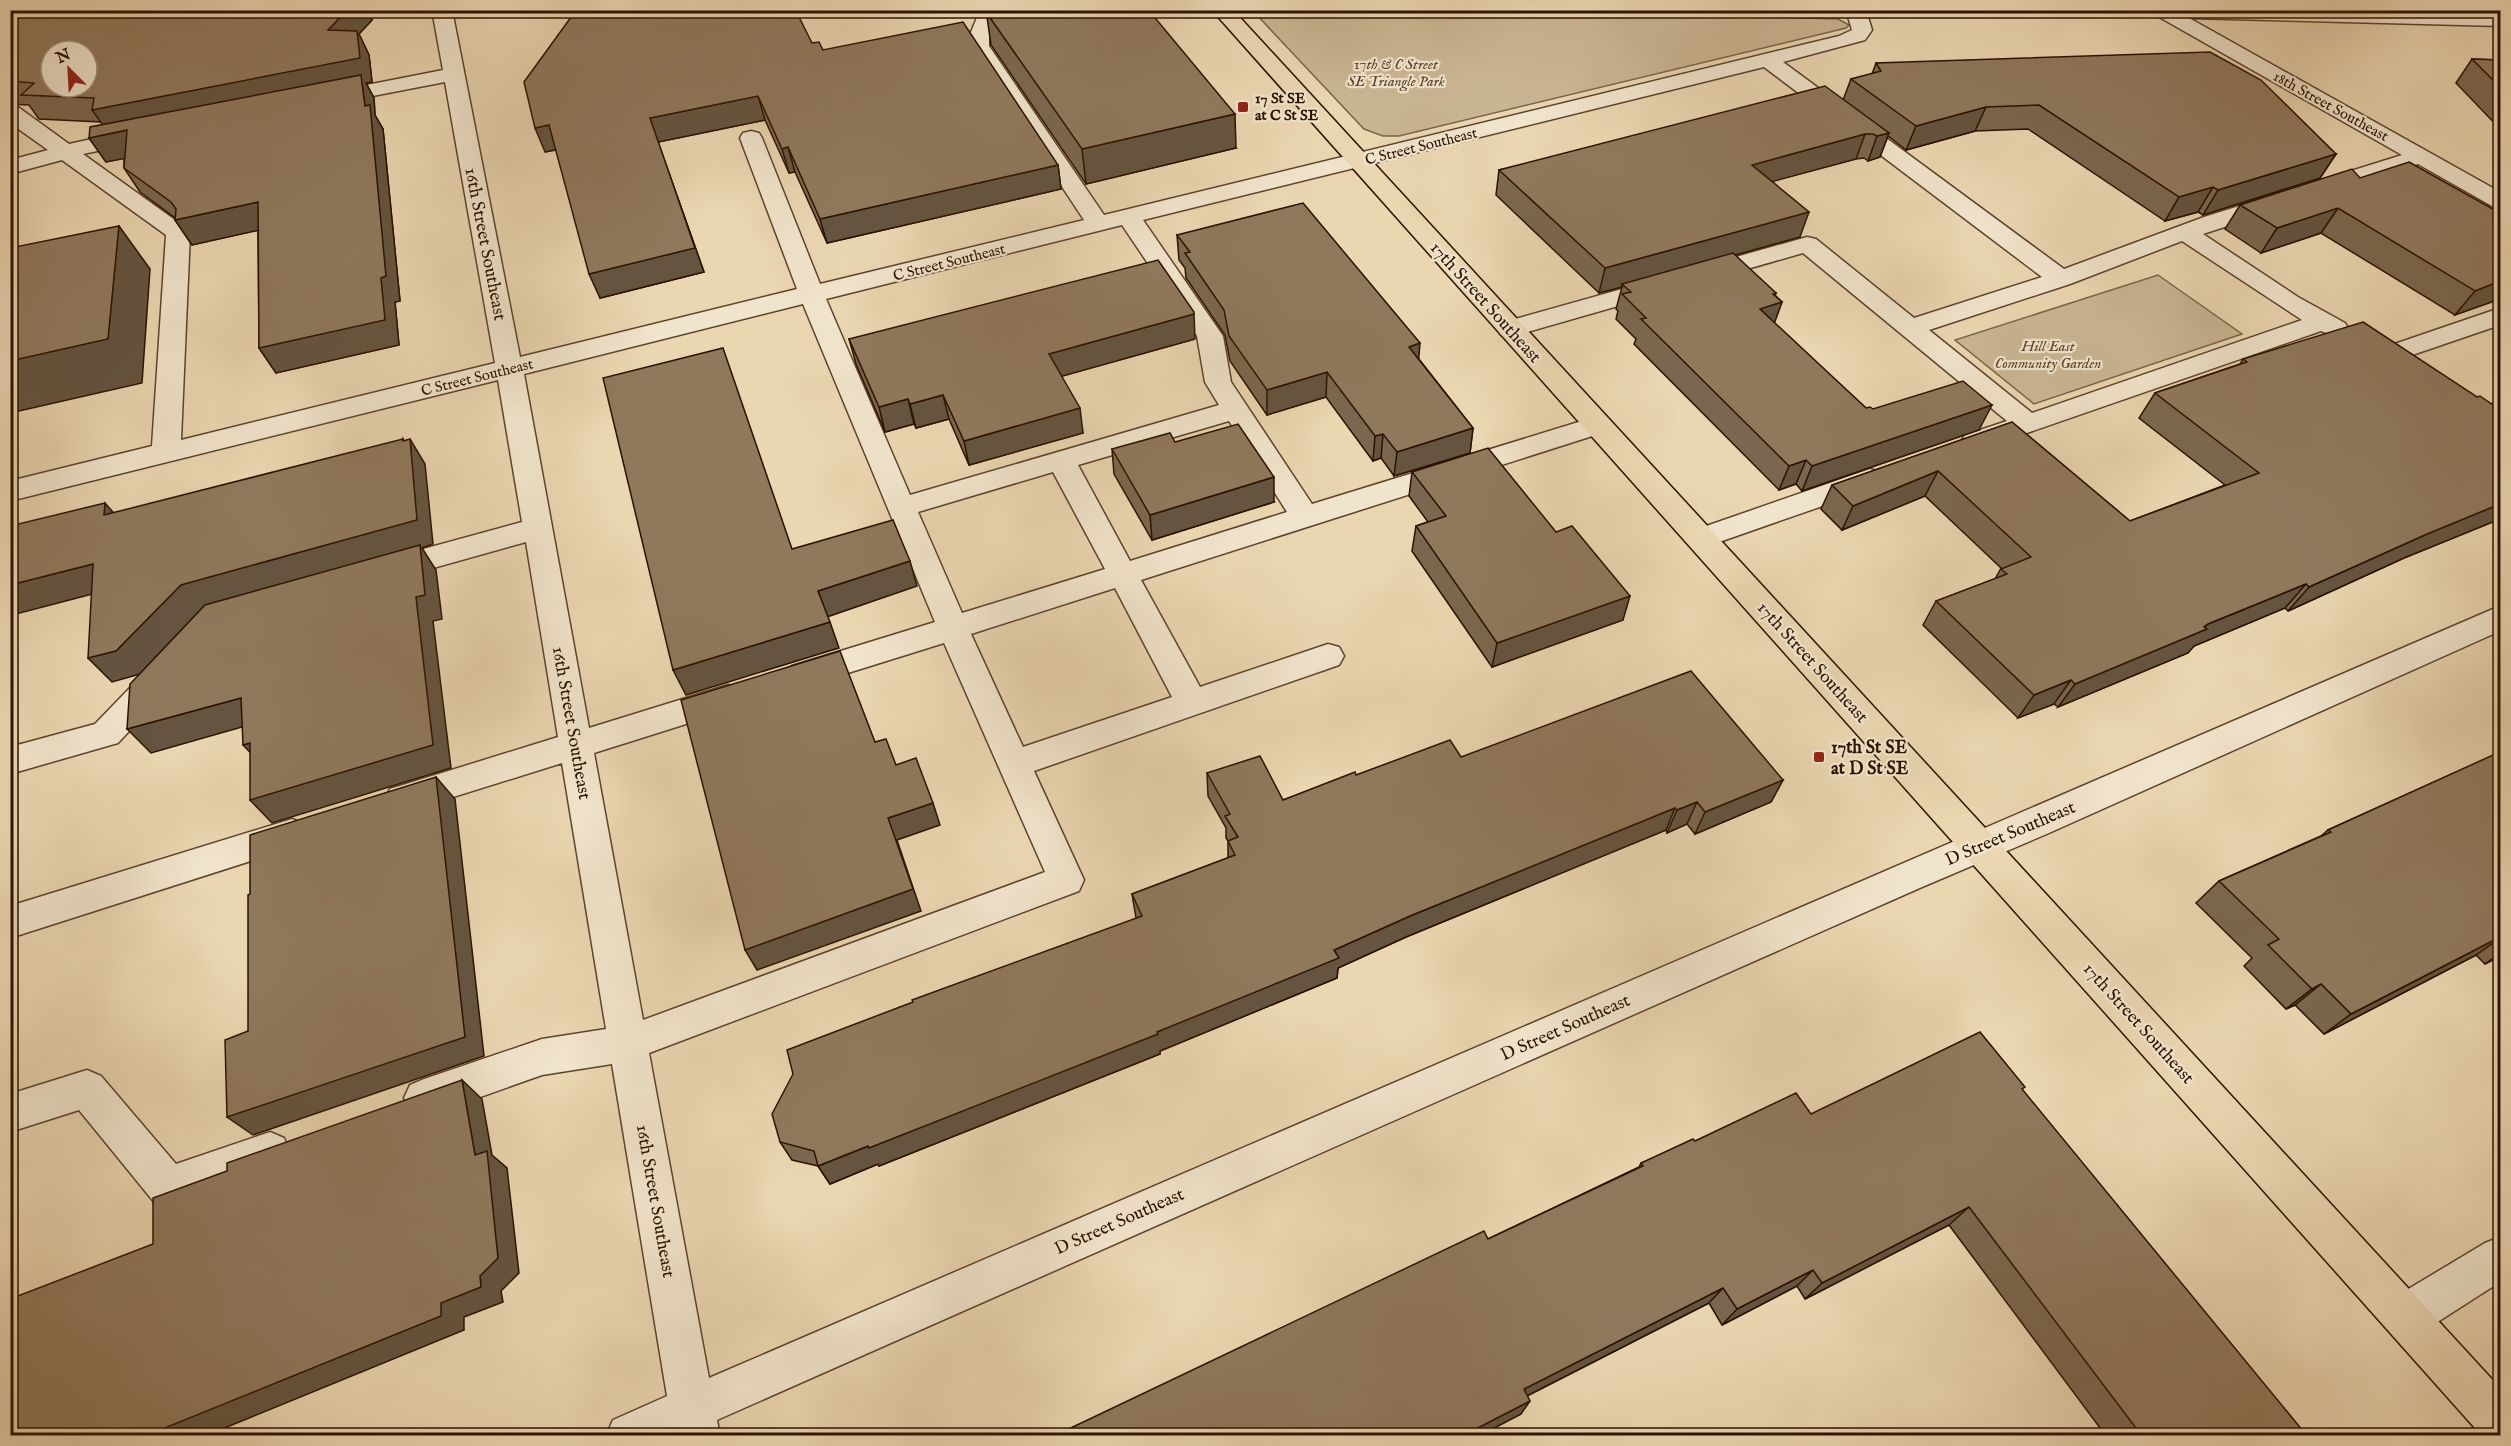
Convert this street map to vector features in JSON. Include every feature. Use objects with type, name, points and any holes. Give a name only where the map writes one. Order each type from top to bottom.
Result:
[{"type":"main road","name":"17th Street Southeast","points":[[1222,10],[2500,1421]]},
{"type":"street","name":"16th Street Southeast","points":[[442,10],[510,369],[695,1422]]},
{"type":"street","points":[[990,10],[979,38],[979,46],[1099,225]]},
{"type":"street","name":"C Street Southeast","points":[[10,491],[1129,218],[1854,38],[1863,29],[1856,10]]},
{"type":"street","points":[[2162,10],[2500,20]]},
{"type":"street","name":"18th Street Southeast","points":[[2162,10],[2500,201]]},
{"type":"street","points":[[1768,60],[2061,279]]},
{"type":"street","points":[[304,103],[454,74]]},
{"type":"street","points":[[10,112],[178,232],[166,453]]},
{"type":"street","points":[[10,167],[66,151],[152,133]]},
{"type":"street","points":[[395,1108],[543,1057],[628,1043],[1066,880],[953,628],[812,295],[751,138]]},
{"type":"street","points":[[1911,327],[2061,279],[2186,234],[2212,222],[2421,156]]},
{"type":"street","points":[[1129,218],[1210,336],[1215,346],[1214,371],[1234,410],[1306,518]]},
{"type":"street","points":[[2186,234],[2323,322],[2414,376]]},
{"type":"street","points":[[1510,328],[1807,244],[2028,424]]},
{"type":"street","points":[[2368,347],[2500,316]]},
{"type":"street","points":[[1951,451],[2323,322]]},
{"type":"street","points":[[902,507],[1234,410]]},
{"type":"street","points":[[377,807],[1123,576],[1598,425]]},
{"type":"street","points":[[1061,460],[1192,703]]},
{"type":"street","points":[[1702,538],[1896,470]]},
{"type":"street","points":[[360,578],[538,528]]},
{"type":"street","name":"D Street Southeast","points":[[629,1436],[695,1422],[1979,847],[2500,618]]},
{"type":"street","points":[[1014,764],[1328,656]]},
{"type":"street","points":[[10,761],[106,734],[175,660]]},
{"type":"street","points":[[10,922],[320,825]]},
{"type":"street","points":[[10,1113],[87,1089],[169,1187],[305,1140]]},
{"type":"street","points":[[2406,1316],[2500,1258]]},
{"type":"green space","name":"17th & C Street SE Triangle Park","points":[[1545,10],[1838,19],[1849,25],[1834,31],[1399,136],[1383,136],[1364,129],[1253,11]]},
{"type":"green space","name":"Hill East Community Garden","points":[[2158,275],[2242,334],[2034,404],[1955,340]]},
{"type":"building","points":[[10,10],[347,10],[328,30],[357,31],[360,58],[92,110],[94,99],[99,99],[99,39],[39,39],[39,96],[21,95],[34,83],[10,81]]},
{"type":"building","points":[[986,10],[1151,13],[1235,114],[1082,149]]},
{"type":"building","points":[[574,13],[799,17],[812,43],[819,42],[823,50],[963,22],[1058,165],[820,219],[788,147],[782,149],[758,96],[650,118],[695,248],[589,274],[549,125],[535,128],[524,82]]},
{"type":"building","points":[[2210,52],[2261,80],[2336,154],[2218,190],[2213,187],[2179,197],[2039,105],[1986,107],[1916,126],[1851,79],[1881,71],[1876,63]]},
{"type":"building","points":[[2472,59],[2500,60],[2500,87]]},
{"type":"building","points":[[361,75],[365,106],[370,105],[386,276],[381,278],[385,320],[259,348],[258,202],[175,220],[176,209],[171,202],[124,168],[127,130],[89,138],[90,127]]},
{"type":"building","points":[[1825,86],[1889,133],[1877,136],[1865,134],[1752,165],[1809,212],[1605,268],[1499,170]]},
{"type":"building","points":[[2409,162],[2500,213],[2500,281],[2475,291],[2338,208],[2277,228],[2240,205],[2352,169],[2360,178]]},
{"type":"building","points":[[1303,203],[1420,343],[1409,347],[1473,428],[1397,452],[1383,434],[1375,436],[1327,372],[1267,390],[1229,336],[1224,310],[1185,253],[1190,252],[1177,235]]},
{"type":"building","points":[[119,226],[108,339],[10,361],[10,248]]},
{"type":"building","points":[[1733,253],[1776,293],[1773,294],[1782,302],[1760,309],[1866,408],[1873,409],[1963,381],[1992,405],[1812,466],[1806,460],[1789,466],[1641,319],[1646,318],[1622,294],[1631,292],[1622,284]]},
{"type":"building","points":[[1158,260],[1194,314],[1049,354],[1080,408],[964,441],[943,395],[910,404],[908,399],[879,407],[849,339]]},
{"type":"building","points":[[2363,322],[2500,410],[2500,504],[2309,587],[2306,584],[2208,624],[2204,627],[2207,629],[2075,684],[2071,680],[2034,695],[1936,601],[2007,574],[2001,569],[2031,557],[1938,471],[1853,506],[1832,485],[2012,422],[2130,521],[2259,473],[2155,393],[2247,362],[2243,359]]},
{"type":"building","points":[[723,348],[792,549],[893,520],[910,561],[818,591],[830,622],[673,670],[603,378]]},
{"type":"building","points":[[1238,424],[1274,477],[1150,515],[1112,449],[1170,433],[1175,442]]},
{"type":"building","points":[[403,439],[403,441],[410,439],[417,520],[181,585],[116,651],[88,658],[93,564],[10,585],[10,526],[105,503],[104,515]]},
{"type":"building","points":[[1488,448],[1556,532],[1572,526],[1630,596],[1497,643],[1416,526],[1446,516],[1412,472]]},
{"type":"building","points":[[420,545],[425,595],[416,597],[433,745],[250,800],[250,743],[243,745],[241,698],[127,729],[130,684],[205,605]]},
{"type":"building","points":[[840,651],[875,742],[886,739],[896,765],[916,758],[933,803],[888,818],[913,889],[745,950],[681,700]]},
{"type":"building","points":[[1691,671],[1783,780],[1705,812],[1697,802],[1677,810],[1675,808],[1410,916],[1334,950],[1339,958],[1157,1032],[1158,1034],[869,1148],[868,1146],[818,1166],[814,1151],[780,1142],[772,1114],[793,1074],[787,1050],[913,1002],[912,1000],[1142,916],[1132,894],[1235,855],[1228,841],[1238,837],[1225,816],[1230,814],[1207,773],[1260,756],[1283,800],[1355,772],[1356,775],[1450,740],[1461,757]]},
{"type":"building","points":[[2500,752],[2500,937],[2351,1014],[2321,984],[2312,989],[2268,945],[2279,939],[2219,881],[2331,832],[2328,830]]},
{"type":"building","points":[[436,777],[465,1037],[227,1117],[225,1040],[248,1031],[250,835]]},
{"type":"building","points":[[1980,1032],[2025,1087],[2022,1089],[2307,1436],[2142,1436],[1969,1207],[1822,1283],[1813,1270],[1737,1309],[1723,1288],[1524,1389],[1530,1401],[1462,1436],[1054,1436],[1484,1231],[1488,1239],[1643,1166],[1641,1163],[1693,1139],[1695,1141],[1796,1093],[1811,1114]]},
{"type":"building","points":[[462,1080],[475,1155],[487,1151],[498,1258],[480,1276],[481,1287],[441,1303],[441,1316],[145,1436],[10,1436],[10,1299],[153,1244],[153,1198],[227,1171],[227,1163]]},
{"type":"place","name":"17 St SE at C St SE","points":[[1243,107]]},
{"type":"place","name":"17th St SE at D St SE","points":[[1819,757]]}]
